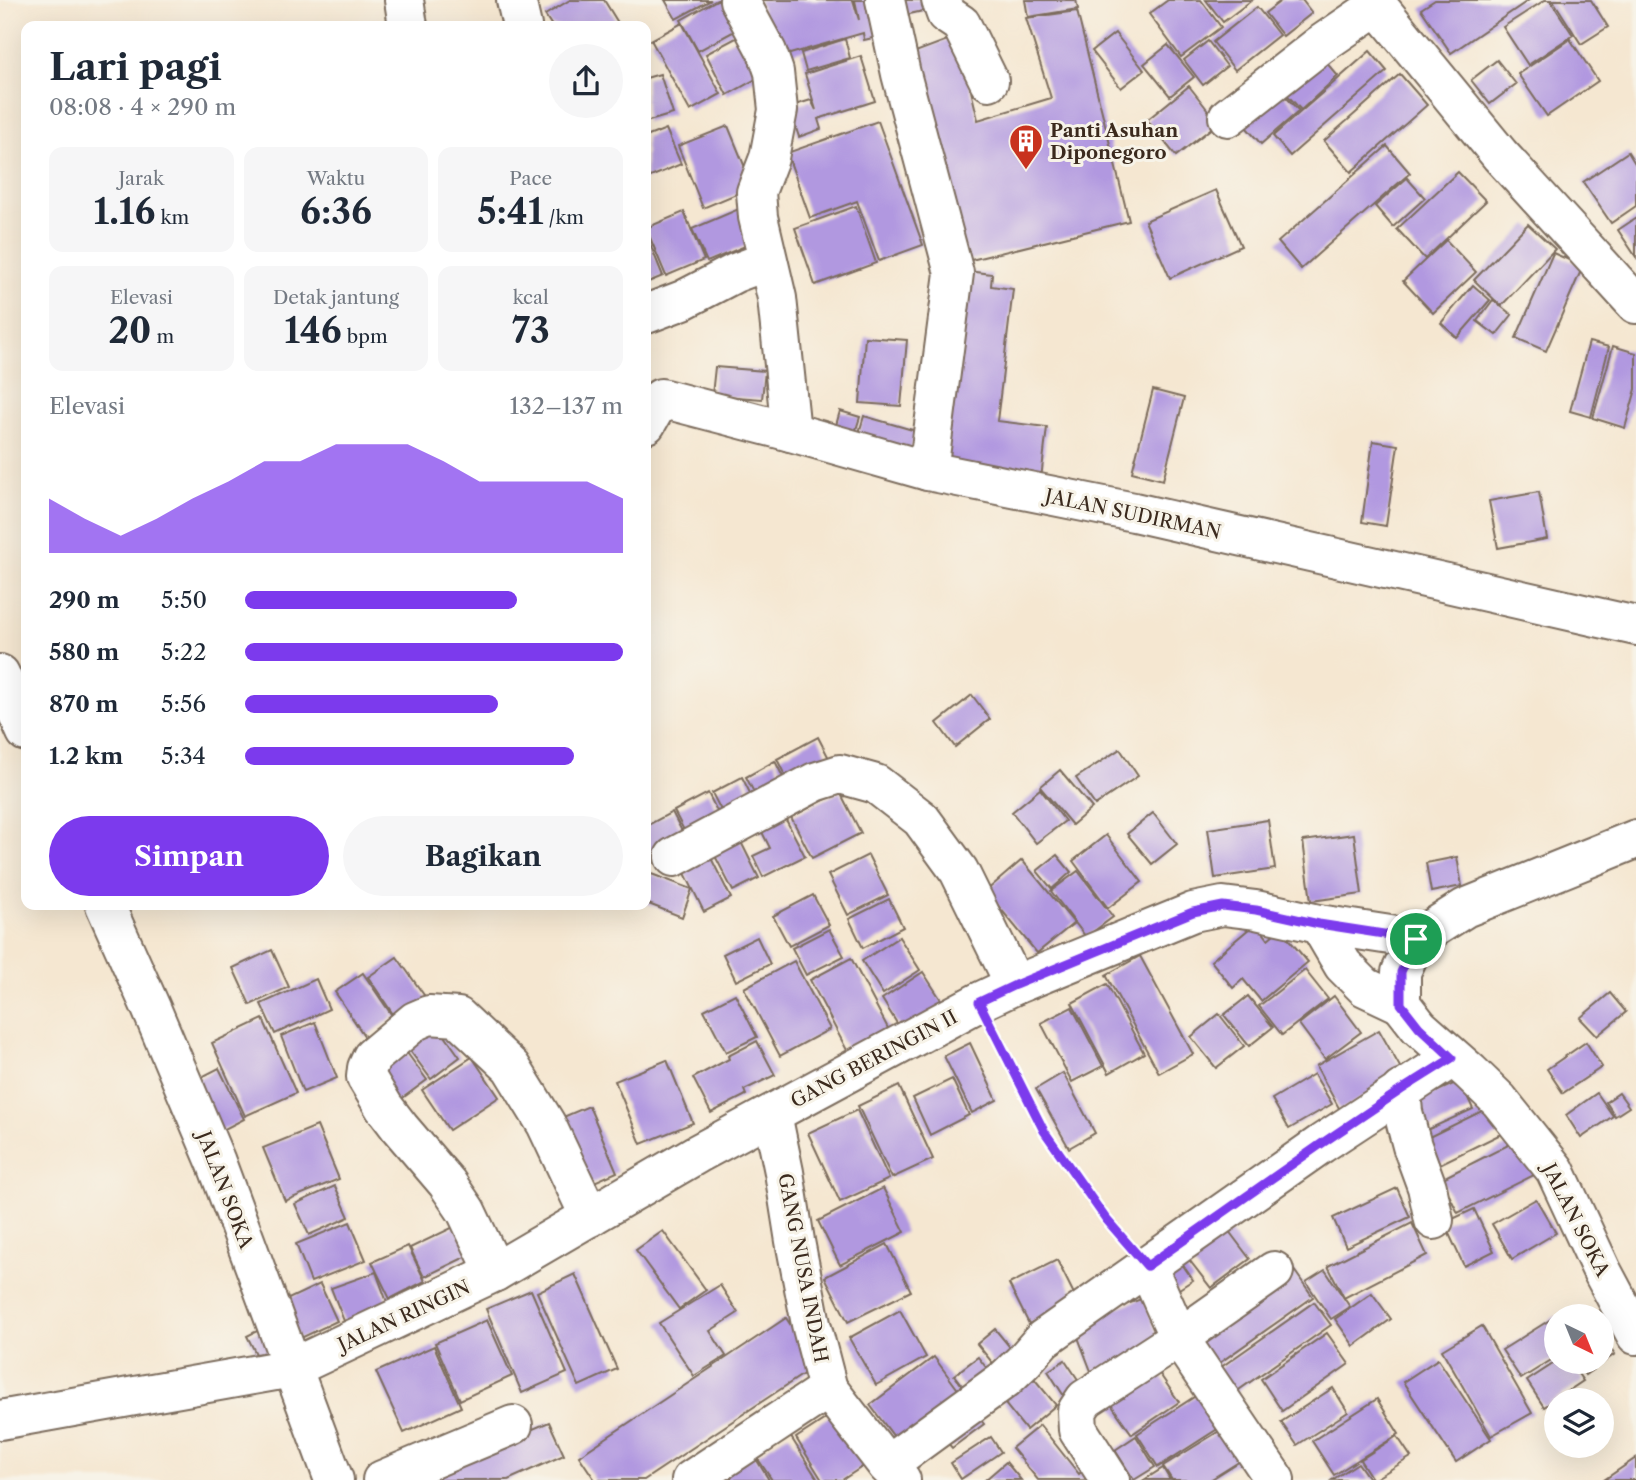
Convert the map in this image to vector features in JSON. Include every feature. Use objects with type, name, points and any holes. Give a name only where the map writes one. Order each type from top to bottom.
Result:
[{"type":"street","points":[[404,0],[407,21]]},
{"type":"street","points":[[516,0],[521,21]]},
{"type":"street","points":[[739,0],[767,52],[774,72],[778,110],[769,158],[756,192],[758,217],[777,298],[791,432]]},
{"type":"street","points":[[885,0],[901,74],[954,273],[928,471]]},
{"type":"street","points":[[941,0],[946,14],[961,24],[989,81]]},
{"type":"street","points":[[1228,117],[1375,3],[1500,155],[1636,304]]},
{"type":"street","points":[[651,312],[767,261]]},
{"type":"street","name":"JALAN SUDIRMAN","points":[[651,415],[661,398],[928,471],[1134,512],[1636,626]]},
{"type":"street","points":[[0,674],[21,721]]},
{"type":"street","points":[[674,857],[815,782],[840,774],[876,784],[921,819],[959,871],[1015,985]]},
{"type":"street","points":[[1319,924],[1343,965],[1365,987],[1401,1004],[1401,972],[1416,939],[1465,908],[1636,839]]},
{"type":"street","name":"GANG BERINGIN II","points":[[772,1114],[979,1002],[1193,912],[1223,906],[1416,939]]},
{"type":"street","name":"JALAN SOKA","points":[[107,910],[216,1162],[334,1480]]},
{"type":"street","name":"JALAN SOKA","points":[[1401,1004],[1419,1027],[1499,1100],[1555,1170],[1602,1271],[1636,1335]]},
{"type":"street","points":[[495,1272],[466,1211],[447,1183],[384,1107],[366,1077],[372,1057],[415,1021],[429,1014],[458,1017],[511,1067],[545,1124],[590,1217]]},
{"type":"street","points":[[894,1472],[1005,1379],[1043,1339],[1321,1144],[1452,1058]]},
{"type":"street","points":[[1401,1090],[1403,1112],[1427,1186],[1434,1220]]},
{"type":"street","name":"JALAN RINGIN","points":[[0,1420],[292,1368],[495,1272],[697,1154],[772,1114]]},
{"type":"street","name":"GANG NUSA INDAH","points":[[772,1114],[811,1324],[828,1389],[894,1472]]},
{"type":"street","points":[[1147,1266],[1179,1338],[1275,1480]]},
{"type":"street","points":[[1110,1480],[1079,1430],[1077,1411],[1086,1399],[1274,1271]]},
{"type":"street","points":[[691,1480],[828,1389]]},
{"type":"street","points":[[382,1480],[513,1425]]},
{"type":"path","points":[[979,1002],[1044,1131],[1106,1219],[1147,1266]]},
{"type":"building","points":[[570,0],[604,0],[617,21],[549,21],[545,15]]},
{"type":"building","points":[[665,0],[711,0],[676,19]]},
{"type":"building","points":[[717,0],[727,0],[742,27],[698,51],[681,20]]},
{"type":"building","points":[[759,0],[853,0],[859,20],[855,0],[877,0],[886,35],[864,40],[863,33],[776,58]]},
{"type":"building","points":[[902,0],[939,0],[941,7],[905,15]]},
{"type":"building","points":[[1025,0],[1076,0],[1078,9],[1028,17]]},
{"type":"building","points":[[1168,0],[1201,0],[1221,27],[1181,57],[1149,14]]},
{"type":"building","points":[[1206,0],[1252,0],[1223,22]]},
{"type":"building","points":[[1282,0],[1302,0],[1312,13],[1283,36],[1265,13]]},
{"type":"building","points":[[1435,0],[1529,0],[1451,53],[1421,9]]},
{"type":"building","points":[[1545,0],[1550,0],[1573,35],[1528,65],[1503,27]]},
{"type":"building","points":[[1553,0],[1591,0],[1608,27],[1581,44]]},
{"type":"building","points":[[1257,7],[1279,35],[1235,70],[1213,42]]},
{"type":"building","name":"Panti Asuhan Diponegoro","points":[[1077,11],[1129,221],[963,262],[902,57],[958,36],[978,120],[1051,98],[1026,18]]},
{"type":"building","points":[[682,23],[721,94],[690,111],[651,40]]},
{"type":"building","points":[[751,30],[772,70],[727,95],[706,54]]},
{"type":"building","points":[[1115,33],[1144,70],[1121,88],[1092,51]]},
{"type":"building","points":[[845,39],[850,58],[806,71],[801,53]]},
{"type":"building","points":[[1570,39],[1598,81],[1547,116],[1518,74]]},
{"type":"building","points":[[1208,41],[1227,66],[1203,85],[1184,60]]},
{"type":"building","points":[[1168,45],[1194,77],[1170,96],[1144,64]]},
{"type":"building","points":[[1370,51],[1387,71],[1290,156],[1273,136]]},
{"type":"building","points":[[1317,52],[1338,76],[1301,110],[1279,86]]},
{"type":"building","points":[[861,56],[875,101],[818,119],[821,129],[799,137],[789,107],[811,100],[816,110],[805,74]]},
{"type":"building","points":[[1497,60],[1516,84],[1490,104],[1471,80]]},
{"type":"building","points":[[660,74],[673,114],[651,121],[651,77]]},
{"type":"building","points":[[1400,74],[1427,105],[1351,172],[1324,141]]},
{"type":"building","points":[[1189,86],[1218,123],[1176,156],[1147,120]]},
{"type":"building","points":[[1276,86],[1299,111],[1261,144],[1239,119]]},
{"type":"building","points":[[878,121],[923,245],[879,261],[857,201],[810,218],[787,153]]},
{"type":"building","points":[[728,126],[753,187],[703,208],[678,146]]},
{"type":"building","points":[[666,129],[681,164],[651,177],[651,135]]},
{"type":"building","points":[[1387,146],[1410,173],[1301,269],[1278,242]]},
{"type":"building","points":[[1628,152],[1636,165],[1636,206],[1611,223],[1583,182]]},
{"type":"building","points":[[1458,172],[1486,201],[1425,259],[1397,229]]},
{"type":"building","points":[[1407,178],[1425,198],[1393,227],[1375,206]]},
{"type":"building","points":[[1216,190],[1241,246],[1170,278],[1145,221]]},
{"type":"building","points":[[748,205],[762,239],[707,262],[692,229]]},
{"type":"building","points":[[856,206],[876,263],[815,285],[795,228]]},
{"type":"building","points":[[684,212],[704,260],[666,276],[651,240],[651,226]]},
{"type":"building","points":[[1636,218],[1636,257],[1618,230]]},
{"type":"building","points":[[1528,224],[1555,249],[1501,306],[1474,280]]},
{"type":"building","points":[[1446,240],[1476,272],[1433,313],[1403,281]]},
{"type":"building","points":[[651,246],[663,276],[651,281]]},
{"type":"building","points":[[1553,253],[1583,266],[1546,351],[1516,338]]},
{"type":"building","points":[[960,270],[992,274],[991,286],[1013,289],[997,421],[1047,427],[1041,479],[936,467]]},
{"type":"building","points":[[1473,285],[1490,300],[1457,338],[1441,323]]},
{"type":"building","points":[[1493,300],[1512,315],[1496,335],[1477,321]]},
{"type":"building","points":[[865,337],[907,340],[901,406],[860,403]]},
{"type":"building","points":[[1589,342],[1609,347],[1591,417],[1570,411]]},
{"type":"building","points":[[1613,346],[1636,353],[1636,389],[1625,428],[1593,418]]},
{"type":"building","points":[[715,367],[765,371],[762,399],[712,395]]},
{"type":"building","points":[[1153,390],[1184,398],[1163,480],[1132,472]]},
{"type":"building","points":[[840,411],[860,417],[852,442],[833,436]]},
{"type":"building","points":[[864,416],[916,431],[908,458],[856,443]]},
{"type":"building","points":[[1373,441],[1398,445],[1386,526],[1362,522]]},
{"type":"building","points":[[1539,492],[1547,539],[1498,548],[1489,501]]},
{"type":"building","points":[[972,695],[990,719],[955,747],[937,723]]},
{"type":"building","points":[[818,737],[832,764],[790,786],[777,759]]},
{"type":"building","points":[[1120,749],[1138,776],[1095,805],[1076,778]]},
{"type":"building","points":[[775,761],[788,787],[759,802],[746,777]]},
{"type":"building","points":[[1060,770],[1092,808],[1072,825],[1040,787]]},
{"type":"building","points":[[742,777],[755,803],[725,818],[712,793]]},
{"type":"building","points":[[1040,789],[1065,821],[1036,843],[1012,812]]},
{"type":"building","points":[[840,792],[861,833],[812,858],[791,817]]},
{"type":"building","points":[[708,793],[721,819],[687,836],[674,811]]},
{"type":"building","points":[[672,812],[685,837],[651,854],[651,823]]},
{"type":"building","points":[[1153,813],[1177,844],[1152,864],[1127,834]]},
{"type":"building","points":[[783,814],[805,856],[763,877],[753,856],[770,848],[759,826]]},
{"type":"building","points":[[1268,820],[1275,869],[1215,878],[1208,829]]},
{"type":"building","points":[[1354,834],[1362,894],[1311,901],[1303,841]]},
{"type":"building","points":[[1106,835],[1142,882],[1108,908],[1073,861]]},
{"type":"building","points":[[740,840],[759,878],[733,891],[714,854]]},
{"type":"building","points":[[708,852],[731,898],[704,912],[681,865]]},
{"type":"building","points":[[868,855],[888,895],[848,915],[828,875]]},
{"type":"building","points":[[1057,855],[1071,872],[1052,889],[1037,871]]},
{"type":"building","points":[[1457,857],[1462,886],[1431,892],[1426,863]]},
{"type":"building","points":[[1022,860],[1074,923],[1037,953],[986,891]]},
{"type":"building","points":[[1078,871],[1113,917],[1086,937],[1051,891]]},
{"type":"building","points":[[651,874],[692,889],[682,917],[651,905]]},
{"type":"building","points":[[813,895],[829,925],[789,946],[773,916]]},
{"type":"building","points":[[889,899],[903,927],[863,948],[849,919]]},
{"type":"building","points":[[1256,923],[1268,939],[1280,929],[1308,962],[1261,1001],[1243,979],[1233,988],[1211,961]]},
{"type":"building","points":[[829,929],[844,956],[806,975],[792,948]]},
{"type":"building","points":[[757,937],[770,964],[736,981],[723,954]]},
{"type":"building","points":[[899,937],[920,970],[883,994],[862,961]]},
{"type":"building","points":[[272,950],[289,987],[250,1005],[233,968]]},
{"type":"building","points":[[1140,956],[1193,1054],[1159,1073],[1106,975]]},
{"type":"building","points":[[397,957],[431,1005],[401,1026],[368,977]]},
{"type":"building","points":[[851,958],[891,1034],[850,1056],[810,980]]},
{"type":"building","points":[[794,961],[830,1029],[780,1056],[744,988]]},
{"type":"building","points":[[1305,970],[1328,999],[1282,1035],[1259,1006]]},
{"type":"building","points":[[923,972],[945,1006],[903,1033],[882,999]]},
{"type":"building","points":[[363,973],[393,1017],[365,1037],[335,992]]},
{"type":"building","points":[[316,979],[329,1009],[275,1034],[261,1004]]},
{"type":"building","points":[[1107,984],[1144,1053],[1109,1073],[1072,1003]]},
{"type":"building","points":[[1610,993],[1626,1012],[1597,1036],[1580,1018]]},
{"type":"building","points":[[735,994],[757,1037],[726,1052],[704,1010]]},
{"type":"building","points":[[1248,996],[1273,1027],[1249,1046],[1224,1015]]},
{"type":"building","points":[[1334,996],[1361,1032],[1325,1059],[1299,1024]]},
{"type":"building","points":[[1072,1007],[1103,1066],[1072,1082],[1041,1023]]},
{"type":"building","points":[[1219,1014],[1244,1046],[1216,1068],[1191,1037]]},
{"type":"building","points":[[263,1019],[296,1093],[245,1116],[212,1043]]},
{"type":"building","points":[[315,1022],[337,1078],[303,1092],[281,1036]]},
{"type":"building","points":[[435,1022],[460,1057],[431,1079],[405,1044]]},
{"type":"building","points":[[1379,1030],[1404,1074],[1340,1110],[1316,1066]]},
{"type":"building","points":[[757,1041],[775,1075],[744,1090],[746,1095],[711,1113],[693,1078]]},
{"type":"building","points":[[1586,1042],[1602,1067],[1563,1093],[1547,1069]]},
{"type":"building","points":[[970,1043],[997,1100],[972,1113],[944,1056]]},
{"type":"building","points":[[402,1046],[427,1080],[393,1105],[369,1071]]},
{"type":"building","points":[[472,1057],[499,1097],[449,1130],[422,1090]]},
{"type":"building","points":[[667,1060],[693,1123],[641,1144],[615,1081]]},
{"type":"building","points":[[219,1068],[244,1119],[217,1133],[192,1082]]},
{"type":"building","points":[[1063,1073],[1095,1133],[1069,1148],[1036,1089]]},
{"type":"building","points":[[1314,1074],[1332,1104],[1289,1129],[1272,1099]]},
{"type":"building","points":[[952,1079],[969,1115],[930,1135],[913,1098]]},
{"type":"building","points":[[1460,1081],[1473,1109],[1416,1135],[1403,1107]]},
{"type":"building","points":[[899,1086],[933,1159],[892,1178],[858,1106]]},
{"type":"building","points":[[1597,1093],[1613,1116],[1581,1138],[1566,1115]]},
{"type":"building","points":[[1619,1093],[1629,1107],[1615,1116],[1606,1102]]},
{"type":"building","points":[[1494,1105],[1507,1131],[1440,1164],[1427,1138]]},
{"type":"building","points":[[589,1106],[617,1172],[583,1187],[554,1121]]},
{"type":"building","points":[[857,1110],[889,1179],[840,1202],[808,1133]]},
{"type":"building","points":[[317,1126],[339,1179],[285,1201],[263,1148]]},
{"type":"building","points":[[1522,1138],[1540,1172],[1458,1213],[1441,1179]]},
{"type":"building","points":[[335,1186],[349,1217],[309,1235],[295,1204]]},
{"type":"building","points":[[883,1188],[905,1232],[840,1265],[818,1221]]},
{"type":"building","points":[[1397,1188],[1410,1217],[1346,1247],[1333,1218]]},
{"type":"building","points":[[1536,1199],[1556,1233],[1512,1259],[1492,1224]]},
{"type":"building","points":[[1474,1209],[1494,1251],[1464,1266],[1444,1223]]},
{"type":"building","points":[[1219,1218],[1250,1259],[1211,1288],[1180,1248]]},
{"type":"building","points":[[466,1221],[480,1250],[424,1277],[410,1248]]},
{"type":"building","points":[[350,1222],[366,1260],[311,1282],[296,1244]]},
{"type":"building","points":[[1412,1223],[1427,1255],[1344,1298],[1328,1266]]},
{"type":"building","points":[[663,1231],[706,1290],[679,1309],[636,1250]]},
{"type":"building","points":[[887,1244],[911,1291],[848,1322],[825,1277]]},
{"type":"building","points":[[408,1246],[425,1281],[390,1299],[372,1262]]},
{"type":"building","points":[[1178,1258],[1193,1280],[1176,1291],[1161,1269]]},
{"type":"building","points":[[1057,1260],[1077,1300],[1029,1324],[1009,1284]]},
{"type":"building","points":[[1294,1270],[1313,1297],[1215,1366],[1195,1339]]},
{"type":"building","points":[[1325,1270],[1350,1307],[1331,1319],[1306,1282]]},
{"type":"building","points":[[376,1272],[388,1305],[344,1321],[331,1288]]},
{"type":"building","points":[[575,1274],[617,1369],[579,1386],[537,1292]]},
{"type":"building","points":[[320,1284],[337,1321],[299,1339],[282,1302]]},
{"type":"building","points":[[720,1285],[738,1313],[710,1331],[726,1356],[694,1376],[659,1323]]},
{"type":"building","points":[[531,1290],[567,1373],[522,1393],[486,1309]]},
{"type":"building","points":[[1372,1293],[1391,1319],[1354,1346],[1335,1319]]},
{"type":"building","points":[[1144,1298],[1162,1349],[1091,1371],[1076,1332],[1092,1317]]},
{"type":"building","points":[[1314,1302],[1331,1325],[1233,1394],[1217,1370]]},
{"type":"building","points":[[900,1310],[926,1357],[876,1385],[849,1338]]},
{"type":"building","points":[[786,1318],[817,1365],[644,1480],[595,1480],[579,1456]]},
{"type":"building","points":[[487,1320],[512,1376],[460,1400],[435,1343]]},
{"type":"building","points":[[1544,1324],[1544,1365],[1521,1379],[1502,1350]]},
{"type":"building","points":[[267,1326],[280,1352],[260,1362],[247,1336]]},
{"type":"building","points":[[1482,1326],[1532,1413],[1491,1436],[1442,1350]]},
{"type":"building","points":[[995,1329],[1018,1357],[1000,1372],[977,1344]]},
{"type":"building","points":[[1327,1333],[1349,1364],[1282,1411],[1261,1379]]},
{"type":"building","points":[[434,1346],[461,1407],[404,1433],[376,1372]]},
{"type":"building","points":[[934,1357],[965,1399],[901,1446],[870,1405]]},
{"type":"building","points":[[978,1357],[995,1379],[971,1397],[954,1375]]},
{"type":"building","points":[[1438,1359],[1491,1439],[1456,1462],[1403,1382]]},
{"type":"building","points":[[1065,1360],[1081,1384],[1064,1396],[1048,1371]]},
{"type":"building","points":[[1157,1370],[1179,1402],[1132,1434],[1110,1403]]},
{"type":"building","points":[[1544,1370],[1544,1374],[1578,1374],[1583,1381],[1572,1388],[1544,1388],[1544,1407],[1527,1381]]},
{"type":"building","points":[[1031,1375],[1056,1405],[1026,1430],[1001,1399]]},
{"type":"building","points":[[1208,1388],[1230,1421],[1158,1467],[1137,1434]]},
{"type":"building","points":[[1333,1388],[1348,1412],[1297,1445],[1281,1422]]},
{"type":"building","points":[[1377,1399],[1399,1434],[1334,1475],[1312,1441]]},
{"type":"building","points":[[973,1410],[984,1424],[952,1448],[941,1435]]},
{"type":"building","points":[[836,1412],[868,1463],[842,1480],[822,1480],[796,1438]]},
{"type":"building","points":[[549,1422],[564,1455],[508,1480],[416,1480]]},
{"type":"building","points":[[1040,1425],[1079,1474],[1089,1465],[1101,1480],[1038,1480],[1012,1448]]},
{"type":"building","points":[[1226,1427],[1245,1458],[1210,1480],[1172,1480],[1163,1466]]},
{"type":"building","points":[[789,1434],[818,1480],[772,1480],[756,1456]]},
{"type":"building","points":[[1136,1436],[1155,1467],[1134,1480],[1115,1450]]},
{"type":"building","points":[[1397,1436],[1411,1457],[1373,1480],[1360,1460]]},
{"type":"building","points":[[991,1437],[1001,1452],[961,1479],[951,1463]]},
{"type":"building","points":[[753,1454],[769,1480],[711,1480]]},
{"type":"building","points":[[1636,1458],[1636,1480],[1604,1480]]},
{"type":"building","points":[[1006,1462],[1021,1480],[985,1480]]},
{"type":"building","points":[[1358,1463],[1370,1480],[1332,1480]]},
{"type":"building","points":[[1163,1468],[1170,1480],[1144,1480]]},
{"type":"place","name":"Panti Asuhan Diponegoro","points":[[1026,171]]},
{"type":"route","points":[[1223,906],[1416,939],[1401,972],[1401,1004],[1419,1027],[1452,1058],[1321,1144],[1147,1266],[1106,1219],[1044,1131],[979,1002],[1193,912],[1223,906]]}]
